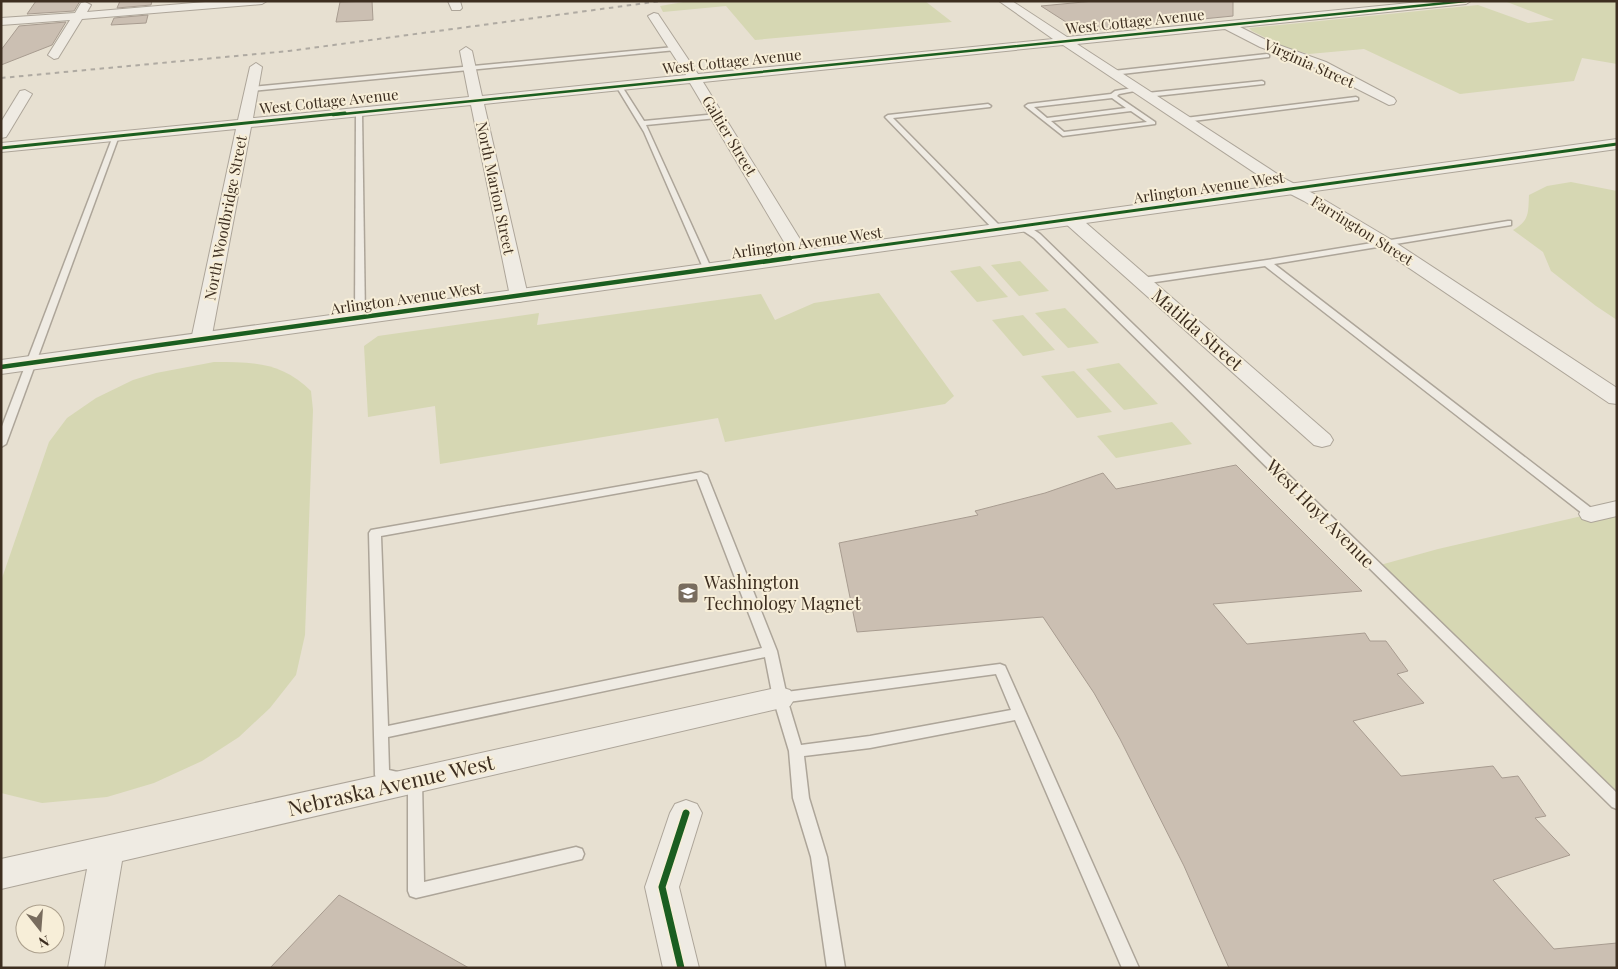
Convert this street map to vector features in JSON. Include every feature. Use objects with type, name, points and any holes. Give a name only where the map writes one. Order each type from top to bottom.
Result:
[{"type":"street","points":[[54,55],[87,1]]},
{"type":"street","name":"Farrington Street","points":[[1004,1],[1278,182],[1295,189],[1384,243],[1617,398]]},
{"type":"street","points":[[1369,1],[1389,10]]},
{"type":"street","name":"West Cottage Avenue","points":[[1,148],[1466,1]]},
{"type":"street","points":[[1,22],[178,5],[267,5]]},
{"type":"street","name":"Galtier Street","points":[[654,16],[694,78],[802,257]]},
{"type":"street","name":"Virginia Street","points":[[1229,26],[1264,44],[1321,65],[1389,101]]},
{"type":"street","name":"North Marion Street","points":[[466,51],[519,296]]},
{"type":"street","name":"North Woodbridge Street","points":[[201,340],[256,67]]},
{"type":"street","points":[[1,134],[26,94]]},
{"type":"street","name":"Arlington Avenue West","points":[[1,367],[1617,144]]},
{"type":"street","name":"Matilda Street","points":[[1072,220],[1322,440]]},
{"type":"street","points":[[1591,514],[1617,508]]},
{"type":"street","name":"Nebraska Avenue West","points":[[1,874],[780,698]]},
{"type":"street","points":[[681,968],[662,888],[686,813]]},
{"type":"street","points":[[86,968],[107,850]]},
{"type":"lane","points":[[252,89],[674,49]]},
{"type":"lane","points":[[1114,73],[1266,56]]},
{"type":"lane","points":[[1113,96],[1153,123],[1063,134],[1028,106],[1113,96],[1117,92],[1143,92],[1262,83]]},
{"type":"lane","points":[[619,86],[647,132],[708,270]]},
{"type":"lane","points":[[1185,120],[1356,99]]},
{"type":"lane","points":[[988,106],[888,117],[999,230]]},
{"type":"lane","points":[[1045,120],[1133,110]]},
{"type":"lane","points":[[358,112],[360,318]]},
{"type":"lane","points":[[642,123],[717,116]]},
{"type":"lane","points":[[1,444],[33,363],[116,136]]},
{"type":"lane","points":[[1142,281],[1508,224]]},
{"type":"lane","name":"West Hoyt Avenue","points":[[1022,226],[1037,236],[1617,803]]},
{"type":"lane","points":[[1267,263],[1591,514]]},
{"type":"lane","points":[[576,854],[416,891],[416,781],[382,775],[375,533],[701,476],[770,651],[780,698],[796,751],[801,798],[819,857],[836,968]]},
{"type":"lane","points":[[381,733],[770,651]]},
{"type":"lane","points":[[780,698],[1000,669],[1131,968]]},
{"type":"lane","points":[[796,751],[870,742],[1020,714]]},
{"type":"green space","points":[[689,1],[925,1],[952,22],[755,40],[726,6],[663,12],[660,6]]},
{"type":"green space","points":[[1617,1],[1617,64],[1582,58],[1574,81],[1460,94],[1364,49],[1309,54],[1286,48],[1249,28],[1478,5],[1528,23],[1554,20],[1507,2]]},
{"type":"green space","points":[[1571,182],[1617,191],[1617,320],[1551,271],[1543,252],[1513,230],[1523,223],[1527,216],[1529,195],[1547,186]]},
{"type":"green space","points":[[1020,261],[1049,291],[1019,296],[991,265]]},
{"type":"green space","points":[[980,266],[1008,297],[977,302],[950,271]]},
{"type":"green space","points":[[879,293],[954,396],[945,404],[725,442],[718,418],[440,464],[435,406],[368,417],[364,346],[378,336],[539,313],[537,325],[761,294],[775,320],[814,303]]},
{"type":"green space","points":[[1065,308],[1099,343],[1068,348],[1035,313]]},
{"type":"green space","points":[[1023,315],[1055,350],[1023,356],[992,320]]},
{"type":"green space","points":[[214,362],[242,362],[278,369],[300,381],[311,391],[313,410],[305,635],[296,675],[270,708],[239,737],[202,761],[154,783],[107,797],[42,803],[1,793],[1,581],[49,442],[67,418],[96,398],[133,380],[156,373]]},
{"type":"green space","points":[[1119,363],[1158,404],[1124,410],[1086,369]]},
{"type":"green space","points":[[1074,371],[1112,412],[1077,418],[1041,376]]},
{"type":"green space","points":[[1172,422],[1192,444],[1116,458],[1097,436]]},
{"type":"green space","points":[[1617,508],[1617,803],[1373,567],[1438,549]]},
{"type":"building","points":[[36,1],[80,1],[74,11],[27,14]]},
{"type":"building","points":[[120,1],[152,1],[151,5],[117,8]]},
{"type":"building","points":[[372,1],[373,20],[336,22],[340,2]]},
{"type":"building","points":[[1094,1],[1233,1],[1233,16],[1080,31],[1041,6]]},
{"type":"building","points":[[148,15],[146,23],[111,25],[114,18]]},
{"type":"building","points":[[66,22],[52,45],[1,65],[1,50],[19,26]]},
{"type":"building","points":[[1236,465],[1362,591],[1213,604],[1247,644],[1365,633],[1370,641],[1386,641],[1408,671],[1397,674],[1424,703],[1353,721],[1401,776],[1493,766],[1502,778],[1518,776],[1546,816],[1535,818],[1570,855],[1493,880],[1554,949],[1617,943],[1617,968],[1229,968],[1184,866],[1120,739],[1094,693],[1043,617],[857,632],[839,543],[978,515],[975,511],[1045,493],[1103,473],[1116,489]]},
{"type":"building","points":[[339,895],[469,968],[270,968]]},
{"type":"railway","points":[[1,78],[289,51],[661,1]]},
{"type":"cycle path","points":[[1,148],[1466,1]]},
{"type":"cycle path","points":[[1,367],[1617,144]]},
{"type":"cycle path","points":[[681,968],[662,887],[686,813]]},
{"type":"place","name":"Washington Technology Magnet","points":[[688,593]]}]
